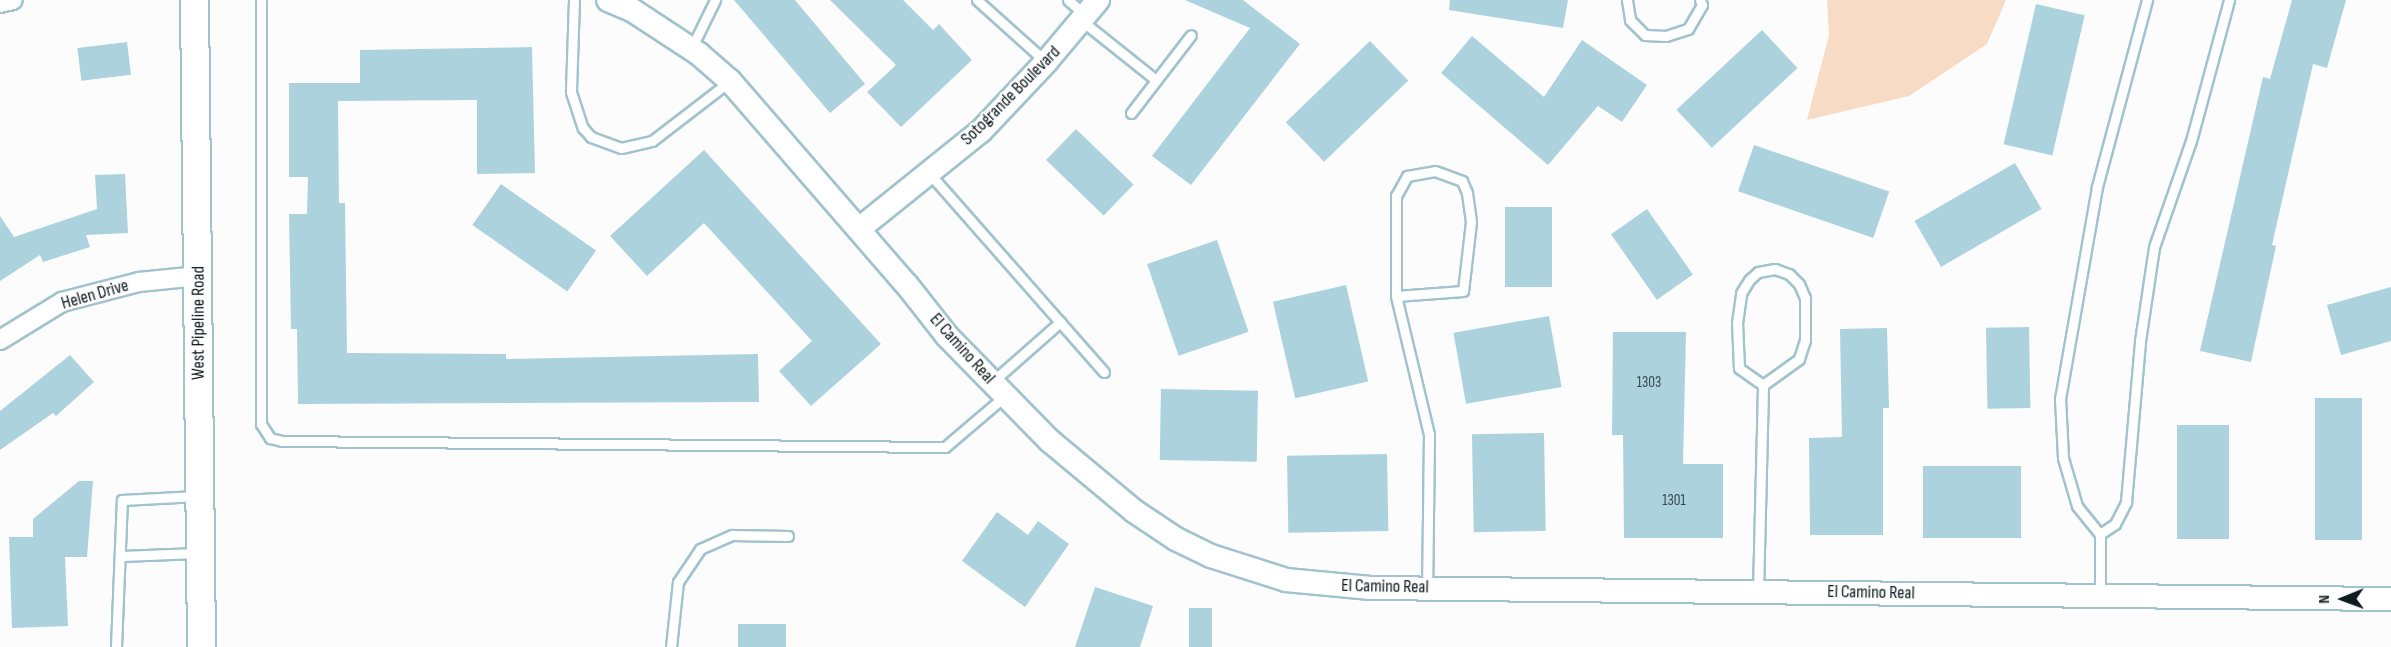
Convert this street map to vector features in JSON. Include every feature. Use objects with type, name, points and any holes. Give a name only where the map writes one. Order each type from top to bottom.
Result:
[{"type":"main road","name":"West Pipeline Road","points":[[194,0],[199,276],[201,647]]},
{"type":"street","points":[[0,3],[13,0]]},
{"type":"street","name":"El Camino Real","points":[[608,0],[632,10],[691,49],[730,81],[859,229],[946,336],[1050,441],[1134,511],[1176,539],[1211,556],[1286,580],[1325,585],[2391,599]]},
{"type":"street","name":"Sotogrande Boulevard","points":[[859,229],[981,131],[1089,12]]},
{"type":"street","name":"Helen Drive","points":[[0,340],[62,302],[139,282],[199,276]]},
{"type":"lane","points":[[261,0],[261,424],[270,438],[282,441],[945,447],[1060,322]]},
{"type":"lane","points":[[574,0],[571,92],[583,128],[597,140],[621,148],[652,141],[730,81]]},
{"type":"lane","points":[[691,49],[715,0]]},
{"type":"lane","points":[[977,0],[1046,62]]},
{"type":"lane","points":[[1068,0],[1089,12],[1156,80]]},
{"type":"lane","points":[[1627,0],[1629,20],[1645,35],[1655,36],[1688,29],[1702,5],[1700,0]]},
{"type":"lane","points":[[2100,596],[2100,534],[2077,506],[2063,458],[2060,398],[2097,188],[2147,0]]},
{"type":"lane","points":[[2100,534],[2115,524],[2126,502],[2140,341],[2154,247],[2192,141],[2229,0]]},
{"type":"lane","points":[[1131,113],[1191,34]]},
{"type":"lane","points":[[1396,296],[1463,291],[1470,212],[1462,181],[1450,174],[1419,172],[1401,182],[1395,212],[1396,296],[1429,434],[1427,588]]},
{"type":"lane","points":[[929,173],[1104,372]]},
{"type":"lane","points":[[1775,269],[1789,274],[1799,284],[1805,298],[1804,340],[1799,359],[1763,385],[1739,368],[1737,323],[1741,292],[1749,280],[1758,272],[1775,269]]},
{"type":"lane","points":[[1758,592],[1763,385]]},
{"type":"lane","points":[[116,647],[122,500],[200,496]]},
{"type":"lane","points":[[671,647],[678,582],[700,549],[732,535],[788,537]]},
{"type":"lane","points":[[120,556],[200,553]]},
{"type":"shaded area","points":[[1827,0],[2006,0],[1987,44],[1909,96],[1807,120],[1829,35]]},
{"type":"building","points":[[734,0],[795,0],[865,84],[830,113]]},
{"type":"building","points":[[830,0],[903,0],[933,30],[939,24],[972,60],[901,127],[867,92],[896,65]]},
{"type":"building","points":[[1185,0],[1243,0],[1300,44],[1191,185],[1152,156],[1250,28]]},
{"type":"building","points":[[1450,0],[1568,0],[1563,28],[1449,10]]},
{"type":"building","points":[[2292,0],[2346,0],[2327,68],[2313,64],[2272,245],[2276,246],[2251,362],[2200,351],[2263,77],[2270,79]]},
{"type":"building","points":[[2036,4],[2085,15],[2052,156],[2004,144]]},
{"type":"building","points":[[1762,30],[1797,68],[1712,148],[1676,110]]},
{"type":"building","points":[[1472,36],[1544,97],[1582,40],[1647,85],[1622,122],[1598,106],[1548,165],[1441,73]]},
{"type":"building","points":[[1370,41],[1408,81],[1324,162],[1286,122]]},
{"type":"building","points":[[127,42],[131,75],[81,81],[77,48]]},
{"type":"building","points":[[532,47],[535,173],[477,174],[477,100],[338,101],[339,203],[345,203],[347,353],[506,354],[506,359],[758,354],[759,402],[298,404],[297,329],[291,329],[289,214],[307,214],[308,177],[289,177],[289,83],[360,83],[360,50]]},
{"type":"building","points":[[1076,129],[1134,185],[1104,216],[1046,160]]},
{"type":"building","points":[[1754,145],[1889,192],[1873,238],[1738,191]]},
{"type":"building","points":[[704,150],[881,344],[811,406],[779,371],[812,341],[704,223],[647,276],[610,236]]},
{"type":"building","points":[[2015,163],[2042,209],[1941,267],[1915,221]]},
{"type":"building","points":[[125,174],[128,233],[86,235],[90,247],[43,262],[40,255],[0,281],[0,216],[14,237],[97,209],[95,175]]},
{"type":"building","points":[[501,184],[596,251],[567,291],[472,225]]},
{"type":"building","points":[[1505,207],[1552,207],[1552,287],[1505,287]]},
{"type":"building","points":[[1647,209],[1693,275],[1657,300],[1611,234]]},
{"type":"building","points":[[1217,240],[1249,332],[1179,356],[1147,264]]},
{"type":"building","points":[[1346,285],[1368,381],[1295,398],[1273,302]]},
{"type":"building","points":[[2391,287],[2391,341],[2341,355],[2327,305]]},
{"type":"building","points":[[1549,316],[1562,387],[1466,404],[1453,333]]},
{"type":"building","points":[[2029,327],[2030,408],[1987,409],[1986,328]]},
{"type":"building","points":[[1887,328],[1889,408],[1883,408],[1883,535],[1810,535],[1809,438],[1842,437],[1840,329]]},
{"type":"building","points":[[1613,332],[1686,332],[1683,464],[1723,464],[1723,538],[1624,538],[1623,435],[1612,435]]},
{"type":"building","points":[[70,355],[94,382],[56,416],[53,413],[0,450],[0,411]]},
{"type":"building","points":[[1161,389],[1258,391],[1257,462],[1160,460]]},
{"type":"building","points":[[2315,398],[2362,398],[2362,540],[2315,540]]},
{"type":"building","points":[[2177,425],[2229,425],[2229,539],[2177,539]]},
{"type":"building","points":[[1544,433],[1546,531],[1474,532],[1472,434]]},
{"type":"building","points":[[1387,454],[1388,531],[1288,533],[1287,456]]},
{"type":"building","points":[[1923,466],[2021,466],[2021,538],[1923,538]]},
{"type":"building","points":[[79,481],[93,481],[87,557],[65,557],[68,626],[12,628],[9,537],[33,537],[33,519]]},
{"type":"building","points":[[997,512],[1028,535],[1038,521],[1069,544],[1025,607],[962,561]]},
{"type":"building","points":[[1095,587],[1153,606],[1140,647],[1075,647]]},
{"type":"building","points":[[1189,608],[1212,608],[1212,647],[1189,647]]},
{"type":"building","points":[[738,624],[786,624],[786,647],[738,647]]}]
